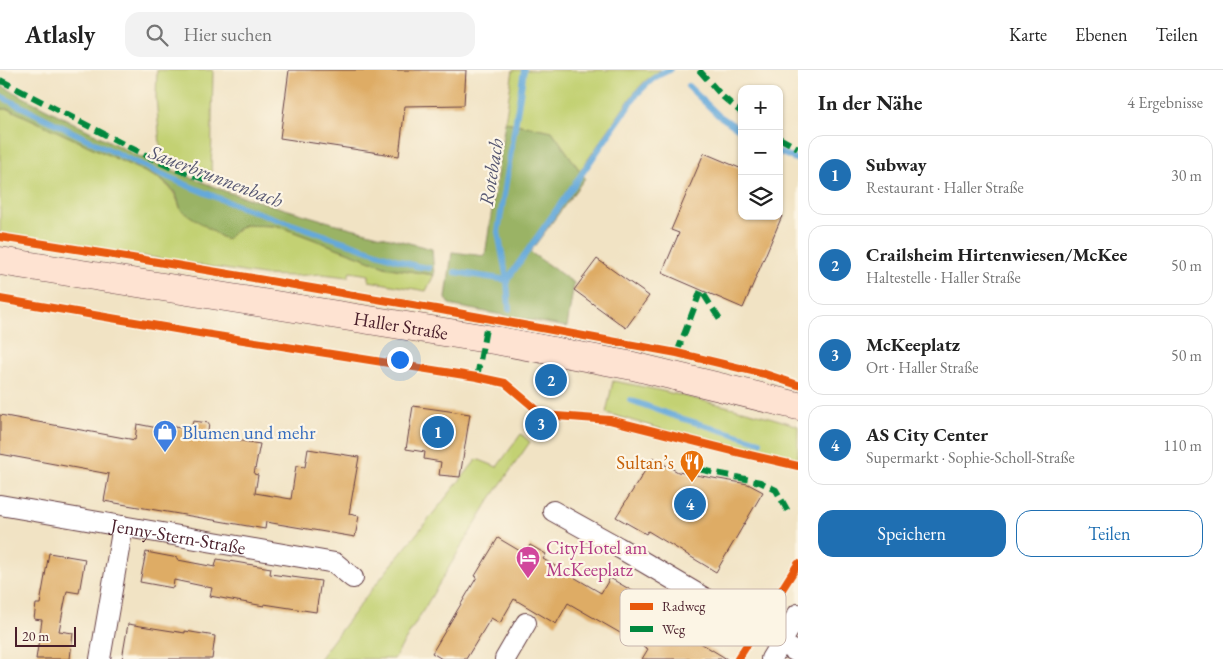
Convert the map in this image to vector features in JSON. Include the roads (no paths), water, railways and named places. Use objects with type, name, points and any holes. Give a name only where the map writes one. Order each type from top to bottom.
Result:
[{"type":"main road","name":"Haller Straße","points":[[0,261],[500,340],[633,366],[798,406]]},
{"type":"street","name":"Jenny-Stern-Straße","points":[[0,505],[335,563],[353,578]]},
{"type":"street","points":[[553,511],[618,547],[682,589]]},
{"type":"street","points":[[100,659],[124,526]]},
{"type":"street","points":[[786,634],[798,614]]},
{"type":"street","points":[[505,659],[526,623]]},
{"type":"street","points":[[776,651],[798,653]]},
{"type":"waterway","name":"Rotebach","points":[[509,309],[507,280],[498,232],[524,70]]},
{"type":"waterway","points":[[507,280],[637,94],[656,77],[670,70]]},
{"type":"waterway","points":[[688,86],[718,115],[740,130]]},
{"type":"waterway","name":"Sauerbrunnenbach","points":[[0,96],[119,154],[210,195],[416,266],[429,268]]},
{"type":"waterway","points":[[783,154],[798,160]]},
{"type":"waterway","name":"Sauerbrunnenbach","points":[[455,272],[507,280]]},
{"type":"waterway","name":"Sauerbrunnenbach","points":[[630,400],[677,417],[760,442]]},
{"type":"place","name":"Crailsheim Hirtenwiesen/McKee","points":[[551,380]]},
{"type":"place","name":"McKeeplatz","points":[[541,424]]},
{"type":"place","name":"Subway","points":[[438,432]]},
{"type":"place","name":"Blumen und mehr","points":[[165,453]]},
{"type":"place","name":"Sultan’s","points":[[692,483]]},
{"type":"place","name":"AS City Center","points":[[690,504]]},
{"type":"place","name":"CityHotel am McKeeplatz","points":[[528,579]]}]
